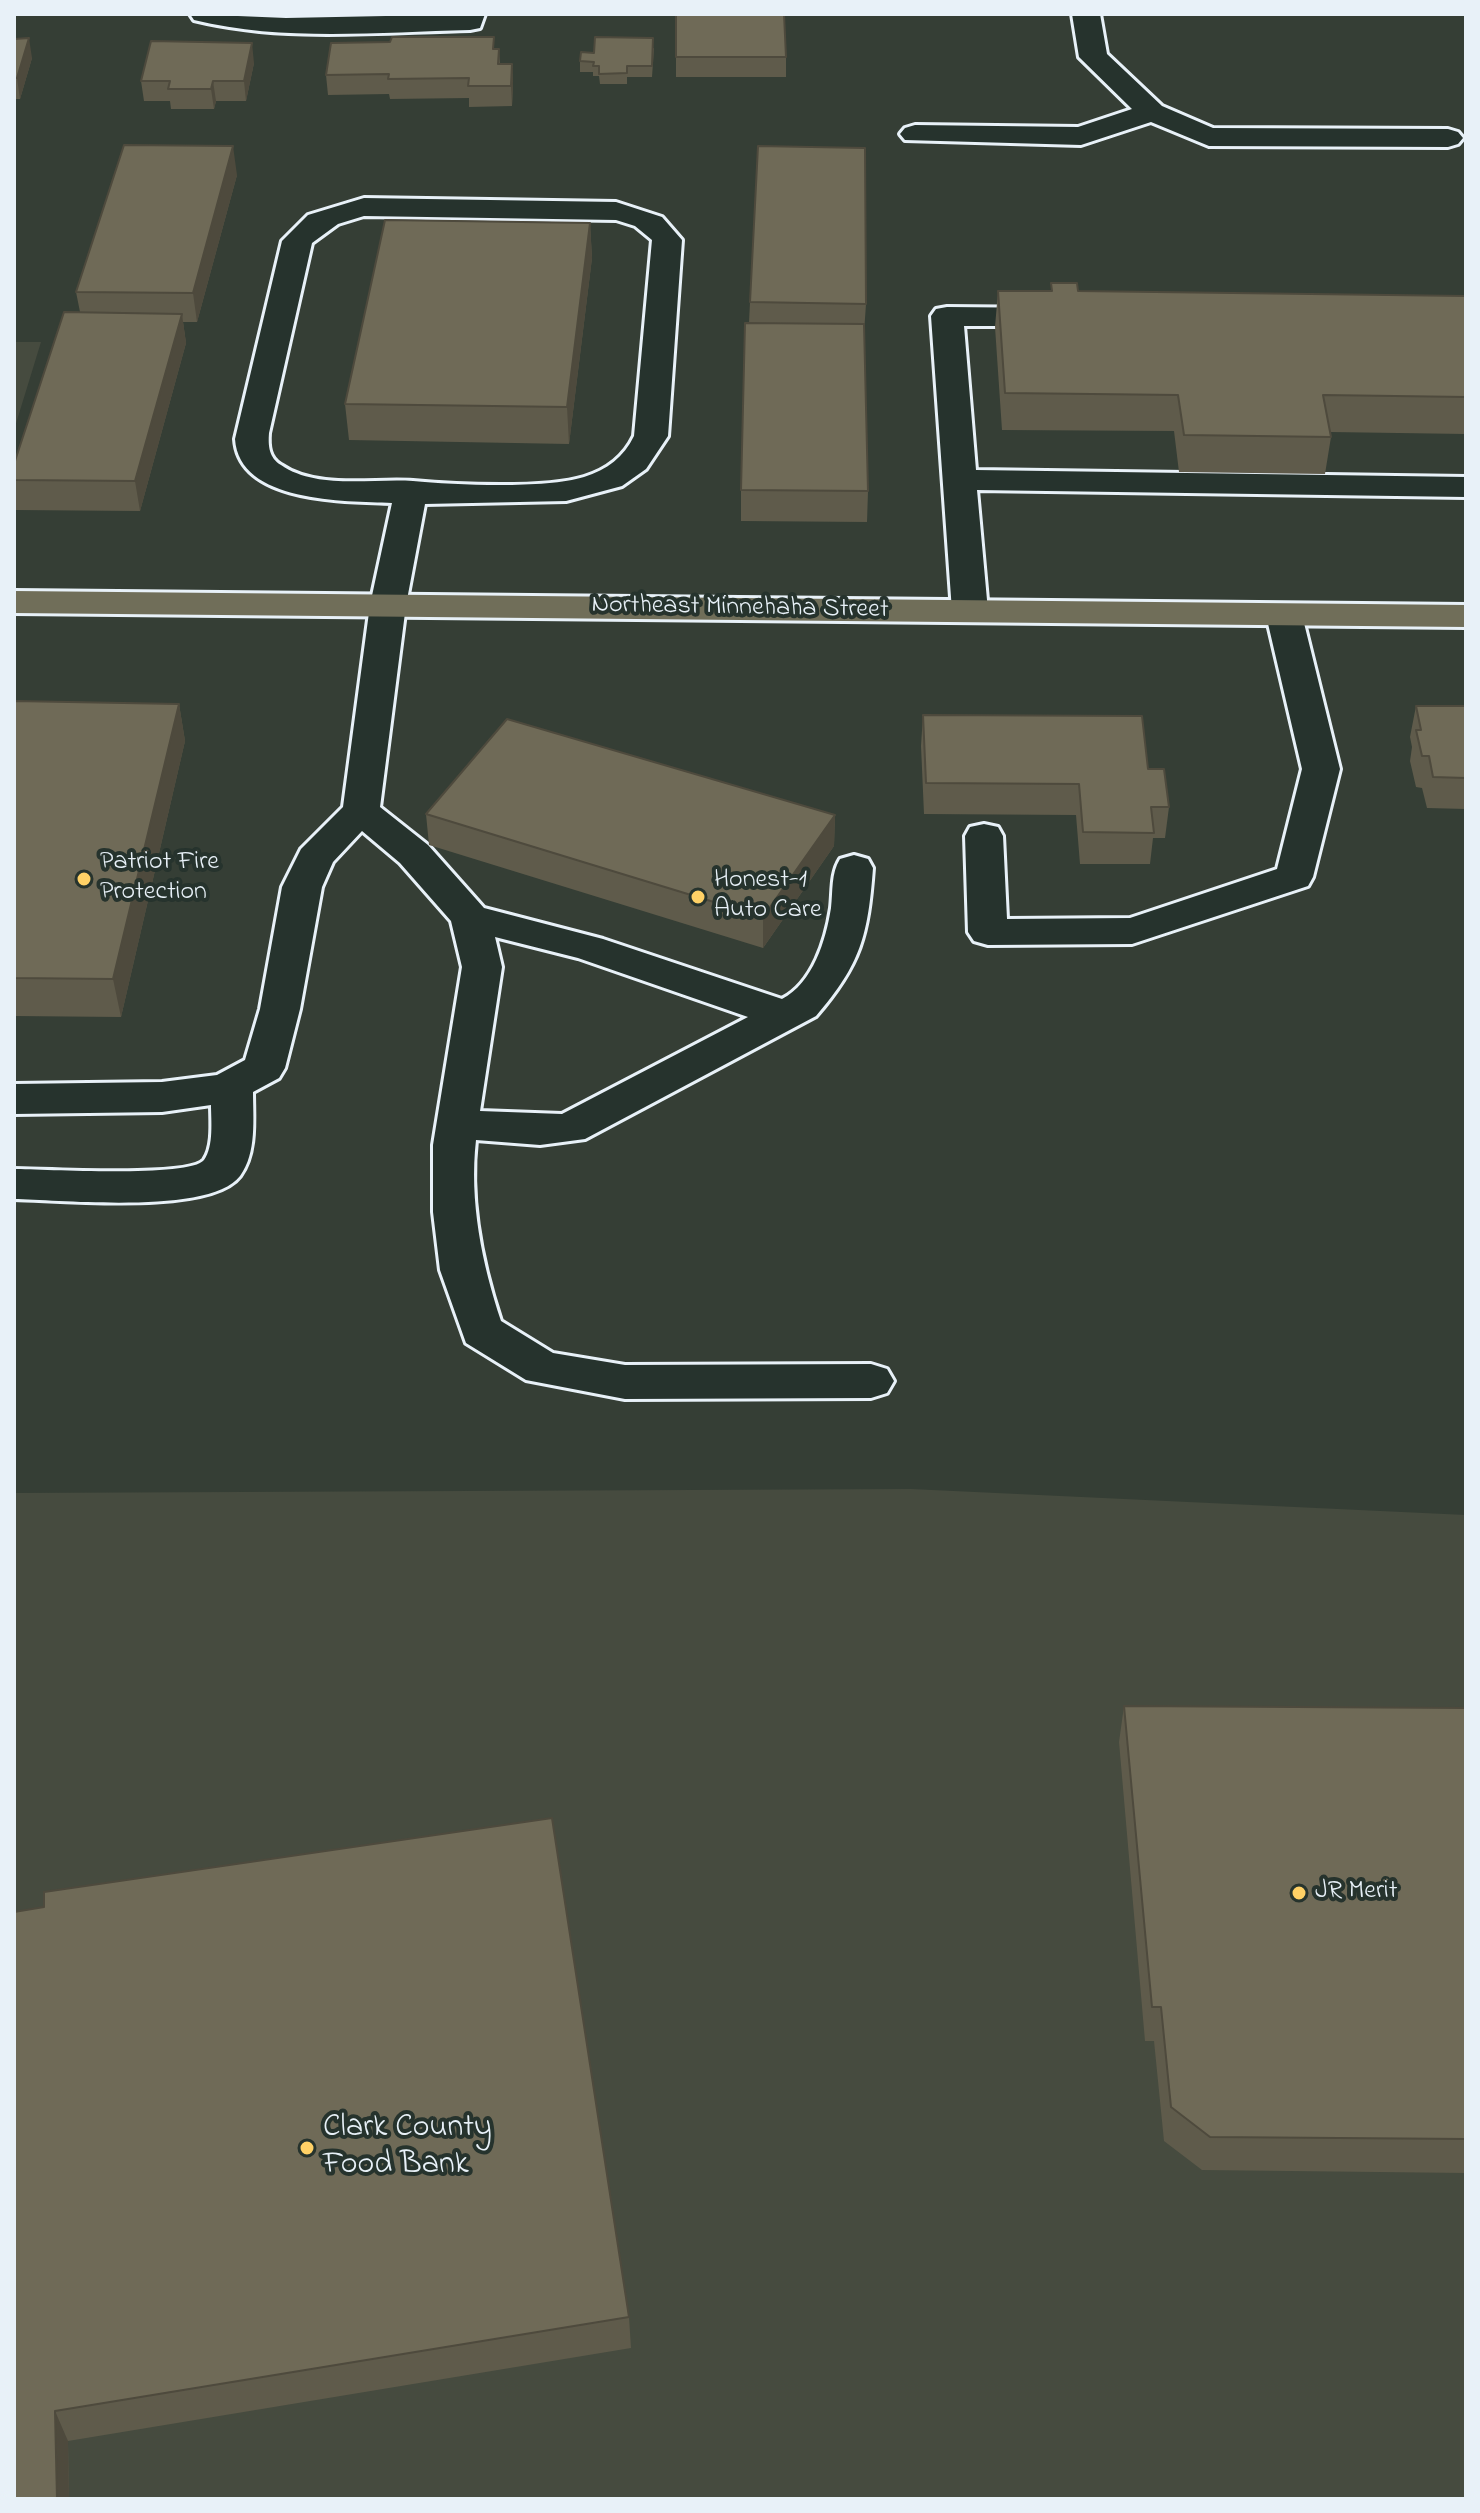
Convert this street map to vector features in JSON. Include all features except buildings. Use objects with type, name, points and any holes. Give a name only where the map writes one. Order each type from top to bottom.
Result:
[{"type":"main road","name":"Northeast Minnehaha Street","points":[[14,602],[1466,616]]},
{"type":"street","points":[[204,14],[232,21],[286,26],[470,22],[471,14]]},
{"type":"street","points":[[1086,14],[1093,57],[1152,112],[1209,137],[1448,138]]},
{"type":"street","points":[[915,134],[1081,136],[1152,112]]},
{"type":"street","points":[[380,207],[616,211],[651,221],[662,230],[667,240],[651,436],[645,453],[631,468],[582,489],[551,493],[411,491],[318,489],[293,484],[272,474],[258,462],[250,448],[297,241],[306,229],[341,211],[380,207]]},
{"type":"street","points":[[970,611],[947,316],[1088,317]]},
{"type":"street","points":[[960,480],[1466,487]]},
{"type":"street","points":[[14,1099],[162,1097],[232,1085],[264,1068],[280,1009],[302,887],[315,858],[334,835],[361,811],[388,605],[411,491]]},
{"type":"street","points":[[984,836],[988,932],[1132,931],[1294,877],[1321,769],[1284,615]]},
{"type":"street","points":[[361,811],[414,854],[470,918],[482,967],[454,1145],[455,1212],[462,1270],[482,1331],[542,1368],[625,1382],[871,1381]]},
{"type":"street","points":[[457,1124],[540,1130],[570,1128],[802,1006],[830,976],[848,933],[854,868]]},
{"type":"street","points":[[470,918],[589,948],[784,1015]]},
{"type":"street","points":[[14,1184],[154,1186],[203,1182],[224,1167],[232,1138],[232,1085]]},
{"type":"shaded area","points":[[14,342],[41,342],[14,430]]},
{"type":"shaded area","points":[[911,1489],[1466,1515],[1466,2499],[14,2499],[14,1493]]},
{"type":"place","name":"Patriot Fire Protection","points":[[84,879]]},
{"type":"place","name":"Honest-1 Auto Care","points":[[698,897]]},
{"type":"place","name":"JR Merit","points":[[1299,1893]]},
{"type":"place","name":"Clark County Food Bank","points":[[307,2148]]}]
